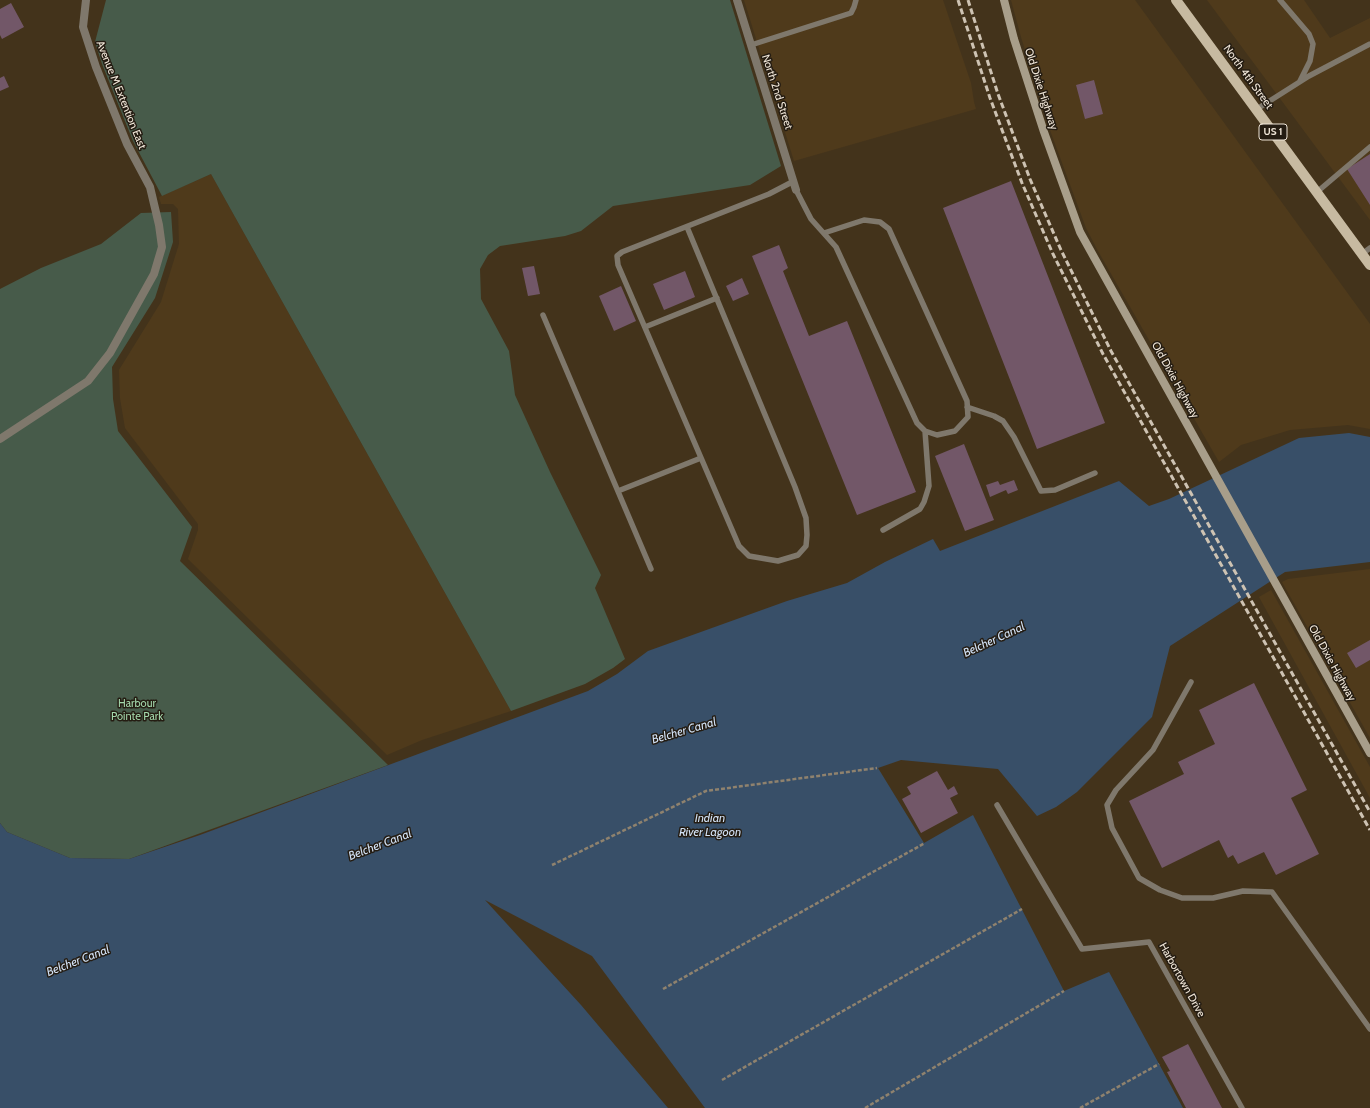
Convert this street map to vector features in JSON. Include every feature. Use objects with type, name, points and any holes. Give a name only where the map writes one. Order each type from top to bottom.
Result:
[{"type":"main road","name":"North 4th Street","points":[[1176,0],[1317,192],[1366,251],[1370,265]]},
{"type":"street","name":"Avenue M Extention East","points":[[0,439],[88,381],[110,353],[154,274],[162,248],[159,225],[150,187],[127,144],[96,67],[83,26],[86,0]]},
{"type":"street","name":"North 2nd Street","points":[[737,0],[796,190]]},
{"type":"street","name":"Old Dixie Highway","points":[[1004,0],[1014,39],[1044,132],[1080,232],[1370,753]]},
{"type":"lane","points":[[751,45],[851,13],[856,0]]},
{"type":"lane","points":[[1280,0],[1309,34],[1313,44],[1310,61],[1300,82]]},
{"type":"lane","points":[[1257,109],[1300,82],[1370,44]]},
{"type":"lane","points":[[1317,192],[1370,147]]},
{"type":"lane","points":[[687,227],[795,487],[806,518],[806,546],[798,555],[778,562],[749,556],[738,546],[618,265],[617,256],[622,252],[769,194],[794,181]]},
{"type":"lane","points":[[796,190],[811,219],[836,247],[917,423],[925,431],[937,435],[955,431],[968,417],[967,402],[889,229],[880,222],[864,220],[824,233]]},
{"type":"lane","points":[[645,327],[717,298]]},
{"type":"lane","points":[[543,316],[652,569]]},
{"type":"lane","points":[[967,407],[994,416],[1002,421],[1014,437],[1041,491],[1055,490],[1095,473]]},
{"type":"lane","points":[[883,530],[920,509],[924,502],[928,486],[925,431]]},
{"type":"lane","points":[[618,491],[701,458]]},
{"type":"lane","points":[[1191,682],[1153,750],[1116,790],[1107,805],[1112,828],[1139,878],[1160,890],[1182,898],[1213,898],[1243,891],[1272,892],[1370,1029]]},
{"type":"lane","name":"Harbortown Drive","points":[[997,805],[1082,949],[1149,942],[1242,1108]]},
{"type":"path","points":[[552,865],[706,791],[877,768]]},
{"type":"path","points":[[663,989],[924,843]]},
{"type":"path","points":[[722,1080],[1022,909]]},
{"type":"path","points":[[865,1108],[1064,991]]},
{"type":"path","points":[[1080,1108],[1159,1064]]},
{"type":"shaded area","points":[[744,0],[943,0],[971,83],[976,109],[794,161]]},
{"type":"shaded area","points":[[1011,0],[1135,0],[1370,324],[1370,429],[1348,425],[1290,430],[1241,445],[1219,462],[1086,228],[1050,130]]},
{"type":"shaded area","points":[[1207,0],[1304,0],[1330,38],[1370,18],[1370,220]]},
{"type":"shaded area","points":[[211,174],[511,711],[422,740],[387,755],[188,559],[198,530],[198,524],[125,428],[120,398],[119,370],[161,302],[179,244],[178,209],[173,204],[161,204],[159,197]]},
{"type":"shaded area","points":[[1370,569],[1370,738],[1282,582],[1288,579]]},
{"type":"shaded area","points":[[1271,590],[1370,767],[1370,798],[1259,597]]},
{"type":"green space","points":[[106,0],[730,0],[781,166],[750,185],[613,206],[581,231],[565,236],[500,246],[488,255],[480,269],[481,299],[509,351],[515,395],[550,472],[601,575],[595,588],[625,659],[613,668],[585,684],[511,711],[211,174],[162,196],[133,141],[102,64],[95,42]]},
{"type":"green space","name":"Harbour Pointe Park","points":[[171,212],[173,242],[155,298],[112,367],[113,399],[118,431],[192,527],[180,561],[388,765],[129,859],[70,858],[7,832],[0,823],[0,289],[41,268],[101,244],[141,213]]},
{"type":"water","name":"Indian River Lagoon","points":[[1349,433],[1370,437],[1370,562],[1285,572],[1170,646],[1152,717],[1077,792],[1056,807],[1037,816],[998,769],[901,760],[878,768],[924,843],[973,815],[1064,991],[1109,972],[1183,1108],[705,1108],[592,956],[485,900],[581,1005],[668,1108],[0,1108],[0,823],[7,832],[70,858],[129,859],[200,835],[588,691],[617,674],[648,651],[787,601],[847,583],[885,562],[933,539],[940,551],[1119,481],[1149,506],[1169,499],[1299,438]]},
{"type":"building","points":[[11,3],[24,27],[2,39],[0,35],[0,9]]},
{"type":"building","points":[[4,76],[9,87],[0,91],[0,78]]},
{"type":"building","points":[[1094,80],[1103,114],[1085,119],[1076,85]]},
{"type":"building","points":[[1370,154],[1370,205],[1347,169]]},
{"type":"building","points":[[1011,181],[1105,423],[1037,449],[943,208]]},
{"type":"building","points":[[779,245],[788,268],[783,271],[809,336],[847,321],[916,492],[857,515],[752,256]]},
{"type":"building","points":[[534,266],[540,294],[528,296],[522,268]]},
{"type":"building","points":[[685,271],[695,297],[664,310],[653,284]]},
{"type":"building","points":[[742,278],[749,294],[733,301],[726,286]]},
{"type":"building","points":[[621,286],[636,321],[614,331],[599,296]]},
{"type":"building","points":[[964,444],[994,520],[965,531],[935,456]]},
{"type":"building","points":[[1014,480],[1018,490],[1008,494],[1006,490],[990,497],[986,485],[998,481],[1000,485]]},
{"type":"building","points":[[1370,640],[1370,660],[1356,668],[1347,653]]},
{"type":"building","points":[[1254,683],[1307,790],[1291,798],[1319,854],[1276,875],[1264,852],[1238,864],[1233,855],[1228,858],[1219,840],[1162,868],[1129,801],[1184,774],[1178,762],[1215,744],[1199,710]]},
{"type":"building","points":[[937,771],[948,790],[954,786],[958,794],[950,798],[958,813],[921,833],[902,799],[911,794],[907,787]]},
{"type":"building","points":[[1188,1044],[1222,1108],[1186,1108],[1167,1072],[1170,1071],[1162,1057]]},
{"type":"railway","points":[[958,0],[990,98],[1022,183],[1053,254],[1103,354],[1370,830]]},
{"type":"railway","points":[[968,0],[998,94],[1030,179],[1061,250],[1111,351],[1370,812]]},
{"type":"water label","name":"Belcher Canal","points":[[994,640]]},
{"type":"water label","name":"Belcher Canal","points":[[684,731]]},
{"type":"water label","name":"Belcher Canal","points":[[380,845]]},
{"type":"water label","name":"Belcher Canal","points":[[78,961]]}]
